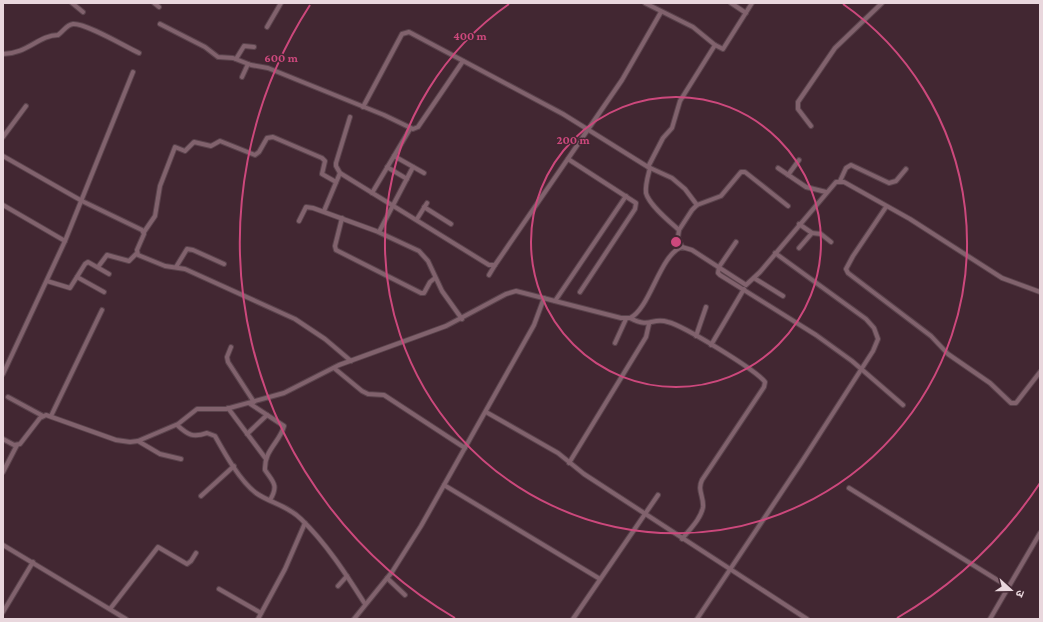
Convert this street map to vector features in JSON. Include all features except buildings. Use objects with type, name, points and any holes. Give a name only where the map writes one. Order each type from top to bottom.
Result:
[{"type":"street","points":[[72,3],[83,12]]},
{"type":"street","points":[[154,3],[159,8]]},
{"type":"street","points":[[267,27],[282,3]]},
{"type":"street","points":[[645,3],[693,27],[715,45],[724,48],[752,3]]},
{"type":"street","points":[[731,3],[746,13]]},
{"type":"street","points":[[811,126],[798,109],[798,102],[835,48],[882,3]]},
{"type":"street","points":[[489,275],[631,66],[661,12]]},
{"type":"street","points":[[3,54],[10,54],[28,48],[50,35],[58,35],[66,26],[74,24],[86,27],[139,53]]},
{"type":"street","points":[[160,24],[205,46],[218,57],[236,60],[273,70],[384,115],[410,129],[415,129],[418,127],[463,61]]},
{"type":"street","points":[[363,107],[404,32],[409,32],[589,129],[649,168],[676,181],[697,206]]},
{"type":"street","points":[[679,230],[657,208],[647,195],[649,168],[663,138],[672,128],[678,105],[715,45]]},
{"type":"street","points":[[236,60],[244,46],[254,47]]},
{"type":"street","points":[[242,77],[248,64]]},
{"type":"street","points":[[3,374],[66,241],[133,72]]},
{"type":"street","points":[[3,137],[26,106]]},
{"type":"street","points":[[350,117],[336,162],[336,166],[340,173],[417,219],[489,265],[495,265]]},
{"type":"street","points":[[372,193],[410,129]]},
{"type":"street","points":[[98,267],[107,254],[129,261],[136,254],[144,232],[153,220],[160,186],[175,147],[185,151],[194,142],[211,146],[220,141],[255,155],[260,152],[267,138],[273,137],[322,158],[325,161],[322,174],[336,182]]},
{"type":"street","points":[[3,156],[82,201],[144,232]]},
{"type":"street","points":[[394,156],[424,173]]},
{"type":"street","points":[[568,159],[635,202],[635,209],[580,292]]},
{"type":"street","points":[[788,175],[799,160]]},
{"type":"street","points":[[711,345],[746,285],[775,254],[833,184],[840,181],[846,168],[851,165],[889,183],[896,181],[906,170]]},
{"type":"street","points":[[379,232],[413,166]]},
{"type":"street","points":[[388,167],[407,178]]},
{"type":"street","points":[[778,168],[806,187],[826,192]]},
{"type":"street","points":[[746,285],[692,250],[682,247],[678,238],[679,230],[697,206],[721,196],[742,171],[788,206]]},
{"type":"street","points":[[324,212],[340,173]]},
{"type":"street","points":[[840,181],[919,225],[1002,278],[1040,292]]},
{"type":"street","points":[[555,301],[626,196]]},
{"type":"street","points":[[417,219],[427,203]]},
{"type":"street","points":[[3,205],[66,241]]},
{"type":"street","points":[[299,221],[306,207],[342,218],[379,232],[419,251],[428,261],[442,291],[462,319]]},
{"type":"street","points":[[424,207],[451,224]]},
{"type":"street","points":[[886,207],[853,256],[846,269],[848,273],[931,336],[948,354],[990,383],[1011,403],[1016,403],[1040,372]]},
{"type":"street","points":[[342,218],[335,246],[336,250],[421,293],[424,292],[430,282],[435,278]]},
{"type":"street","points":[[799,224],[812,233],[821,234],[831,242]]},
{"type":"street","points":[[799,248],[812,233]]},
{"type":"street","points":[[736,242],[719,267],[718,273],[720,275],[743,291],[816,335],[903,405]]},
{"type":"street","points":[[615,343],[628,318],[640,308],[672,255],[682,247]]},
{"type":"street","points":[[176,267],[187,250],[194,250],[224,264]]},
{"type":"street","points":[[136,254],[165,266],[176,267],[295,319],[325,339],[351,361]]},
{"type":"street","points":[[697,619],[877,344],[877,334],[874,328],[866,320],[775,254]]},
{"type":"street","points":[[47,281],[68,288],[72,287],[86,263],[90,263],[109,274]]},
{"type":"street","points":[[77,277],[104,292]]},
{"type":"street","points":[[754,278],[783,296]]},
{"type":"street","points":[[8,397],[43,416],[51,416],[116,440],[130,442],[138,441],[177,425],[197,409],[228,408],[252,403],[284,393],[334,368],[411,340],[462,319],[511,292],[520,291],[555,301],[628,318],[641,324],[664,321],[679,326],[711,345],[764,380],[766,385],[702,480],[699,488],[703,504],[702,510],[682,538]]},
{"type":"street","points":[[354,619],[387,578],[421,526],[534,325],[544,298]]},
{"type":"street","points":[[696,336],[706,307]]},
{"type":"street","points":[[51,416],[102,310]]},
{"type":"street","points":[[569,463],[646,337],[649,324]]},
{"type":"street","points":[[231,347],[227,357],[228,362],[252,403],[267,415],[283,424],[284,427],[269,450],[266,460],[265,470],[273,479],[275,489],[270,500]]},
{"type":"street","points":[[334,368],[362,391],[368,394],[384,395],[465,448]]},
{"type":"street","points":[[228,408],[266,460]]},
{"type":"street","points":[[486,412],[558,453],[576,469],[807,619]]},
{"type":"street","points":[[247,434],[267,415]]},
{"type":"street","points":[[3,472],[17,445],[23,441],[43,416]]},
{"type":"street","points":[[177,425],[194,436],[200,436],[208,433],[213,435],[255,493],[291,510],[305,523],[347,576],[365,604]]},
{"type":"street","points":[[3,439],[17,445]]},
{"type":"street","points":[[138,441],[160,454],[181,459]]},
{"type":"street","points":[[201,496],[234,466]]},
{"type":"street","points":[[444,484],[600,579]]},
{"type":"street","points":[[849,488],[1007,586]]},
{"type":"street","points":[[572,619],[658,495]]},
{"type":"street","points":[[258,619],[285,569],[305,523]]},
{"type":"street","points":[[990,619],[1007,586],[1040,532]]},
{"type":"street","points":[[3,545],[126,619]]},
{"type":"street","points":[[110,609],[158,548],[187,564],[196,553]]},
{"type":"street","points":[[3,612],[33,562]]},
{"type":"street","points":[[338,586],[347,576]]},
{"type":"street","points":[[387,578],[404,595]]},
{"type":"street","points":[[219,589],[260,614]]}]
